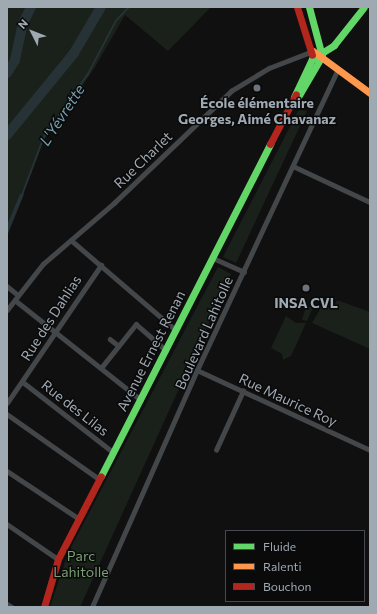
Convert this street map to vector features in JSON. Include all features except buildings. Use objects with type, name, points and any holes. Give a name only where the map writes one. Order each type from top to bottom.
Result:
[{"type":"main road","points":[[297,7],[313,51],[322,56],[370,93]]},
{"type":"main road","points":[[302,7],[322,56]]},
{"type":"main road","points":[[309,7],[322,56]]},
{"type":"main road","name":"Avenue Ernest Renan","points":[[44,607],[58,559],[78,518],[141,400],[290,110],[322,56],[364,7]]},
{"type":"main road","name":"Avenue Ernest Renan","points":[[290,110],[312,59],[313,51]]},
{"type":"main road","points":[[312,59],[322,56]]},
{"type":"street","name":"Rue Charlet","points":[[7,310],[43,264],[71,240],[231,91],[269,68],[313,51]]},
{"type":"street","name":"Boulevard Lahitolle","points":[[92,607],[197,370],[338,69]]},
{"type":"street","points":[[293,166],[370,202]]},
{"type":"street","points":[[71,240],[176,330]]},
{"type":"street","points":[[213,258],[244,272]]},
{"type":"street","name":"Rue des Dahlias","points":[[7,403],[23,382],[101,265]]},
{"type":"street","points":[[7,286],[18,295]]},
{"type":"street","points":[[15,300],[141,400]]},
{"type":"street","points":[[101,368],[136,324],[166,350]]},
{"type":"street","points":[[110,339],[119,346]]},
{"type":"street","name":"Rue Maurice Roy","points":[[197,370],[370,450]]},
{"type":"street","name":"Rue des Lilas","points":[[23,382],[113,452]]},
{"type":"street","points":[[216,450],[243,391]]},
{"type":"street","points":[[7,414],[99,478]]},
{"type":"street","points":[[7,471],[78,518]]},
{"type":"street","points":[[7,524],[58,559]]},
{"type":"street","points":[[7,604],[12,607]]},
{"type":"green space","points":[[7,7],[211,7],[168,51],[125,15],[94,69],[41,144],[7,230]]},
{"type":"green space","points":[[298,111],[307,111],[236,263],[223,257]]},
{"type":"green space","name":"Parc Lahitolle","points":[[218,267],[231,274],[80,607],[50,607],[68,553]]},
{"type":"green space","points":[[337,300],[370,312],[370,349],[312,323],[322,306],[333,309]]},
{"type":"green space","points":[[306,306],[313,307],[307,321],[302,320]]},
{"type":"green space","points":[[286,316],[296,323],[306,323],[291,356],[283,360],[282,354],[271,348]]},
{"type":"shaded area","points":[[20,194],[24,194],[7,236],[7,225]]},
{"type":"waterway","points":[[7,73],[15,60],[23,23],[31,7]]},
{"type":"waterway","points":[[7,135],[74,53],[101,7]]},
{"type":"waterway","name":"L'Yévrette","points":[[22,195],[44,137],[88,74],[116,21],[129,7]]},
{"type":"traffic: fast","points":[[309,7],[322,56]]},
{"type":"traffic: fast","points":[[294,97],[312,59],[334,45],[364,7]]},
{"type":"traffic: fast","points":[[295,102],[322,56]]},
{"type":"traffic: fast","points":[[101,476],[270,144]]},
{"type":"traffic: slow","points":[[313,51],[370,93]]},
{"type":"traffic: jam","points":[[297,7],[312,55]]},
{"type":"traffic: jam","points":[[270,144],[296,94]]},
{"type":"traffic: jam","points":[[44,607],[58,559],[101,476]]},
{"type":"place","name":"École élémentaire Georges, Aimé Chavanaz","points":[[257,88]]},
{"type":"place","name":"INSA CVL","points":[[306,288]]}]
